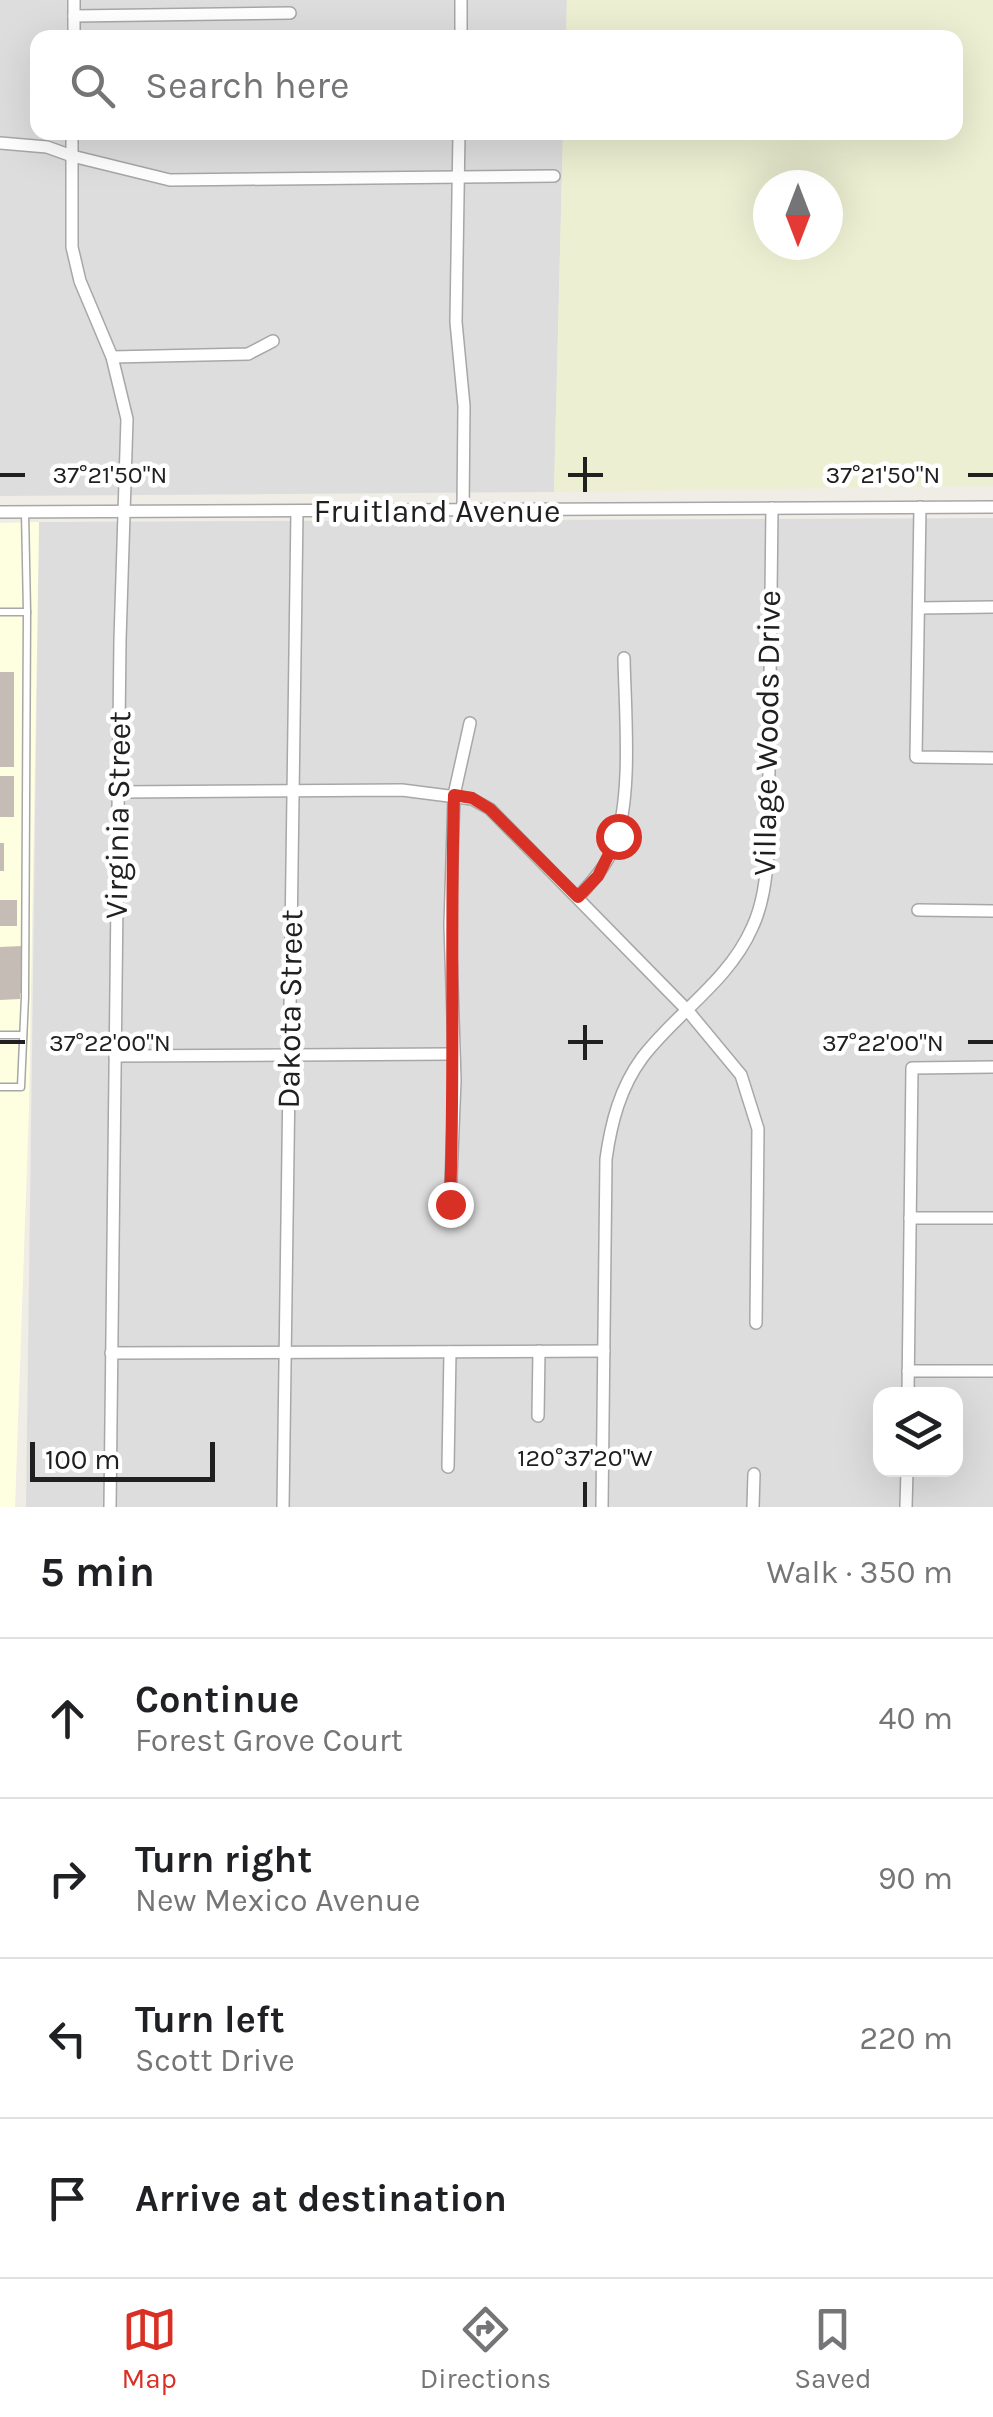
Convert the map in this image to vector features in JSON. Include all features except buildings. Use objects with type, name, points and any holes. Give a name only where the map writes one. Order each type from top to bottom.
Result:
[{"type":"street","points":[[74,0],[74,30]]},
{"type":"street","points":[[461,0],[461,30]]},
{"type":"street","points":[[74,16],[290,13]]},
{"type":"street","name":"Virginia Street","points":[[72,140],[72,247],[80,281],[112,357],[127,419],[110,1507]]},
{"type":"street","points":[[460,140],[456,322],[464,406],[463,510]]},
{"type":"street","points":[[0,142],[47,146],[170,180],[554,176]]},
{"type":"street","points":[[112,357],[248,354],[273,341]]},
{"type":"street","points":[[920,507],[916,757],[993,758]]},
{"type":"street","name":"Fruitland Avenue","points":[[0,512],[993,507]]},
{"type":"street","name":"Village Woods Drive","points":[[602,1507],[606,1159],[610,1132],[620,1096],[643,1057],[735,958],[752,928],[764,892],[768,853],[772,508]]},
{"type":"street","name":"Dakota Street","points":[[283,1507],[297,512]]},
{"type":"street","points":[[918,608],[993,608]]},
{"type":"street","points":[[578,897],[598,876],[618,836],[625,770],[624,658]]},
{"type":"street","points":[[450,1204],[455,1080],[454,795],[470,724]]},
{"type":"street","points":[[119,792],[402,790],[472,798],[490,809],[688,1011],[741,1075],[758,1129],[756,1323]]},
{"type":"street","points":[[918,910],[993,910]]},
{"type":"street","points":[[115,1056],[452,1054]]},
{"type":"street","points":[[908,1387],[912,1068],[993,1068]]},
{"type":"street","points":[[910,1218],[993,1218]]},
{"type":"street","points":[[111,1353],[604,1351]]},
{"type":"street","points":[[448,1467],[450,1352]]},
{"type":"street","points":[[538,1416],[539,1352]]},
{"type":"street","points":[[908,1371],[993,1371]]},
{"type":"street","points":[[753,1507],[754,1474]]},
{"type":"street","points":[[906,1507],[907,1477]]},
{"type":"lane","points":[[0,1086],[21,1087],[25,512]]},
{"type":"lane","points":[[0,612],[26,612]]},
{"type":"lane","points":[[0,1035],[23,1035]]},
{"type":"shaded area","points":[[0,0],[567,0],[566,30],[30,30],[30,140],[563,140],[554,492],[0,496]]},
{"type":"shaded area","points":[[567,0],[993,0],[993,486],[554,492],[563,140],[963,140],[963,30],[566,30]]},
{"type":"shaded area","points":[[993,518],[993,1507],[26,1507],[39,522]]},
{"type":"shaded area","points":[[39,522],[29,1109],[15,1507],[0,1507],[0,523]]},
{"type":"route","points":[[450,1204],[455,1080],[450,925],[454,795],[472,798],[490,809],[578,897],[598,876],[618,836]]}]
